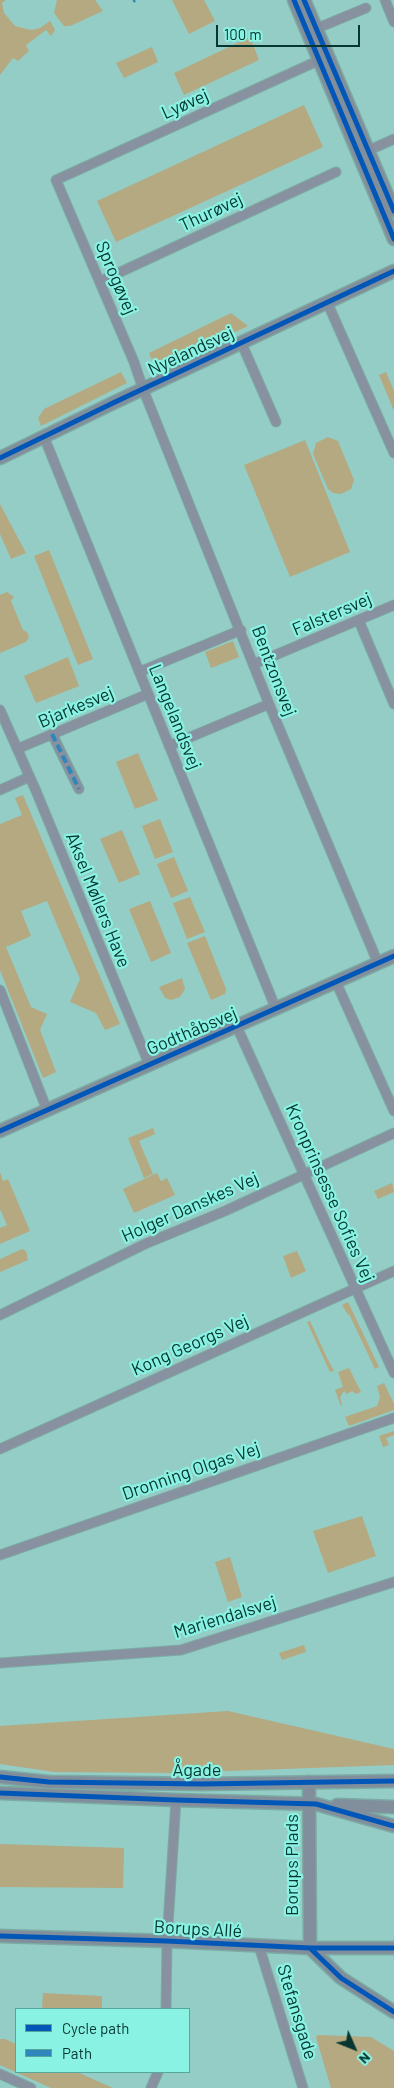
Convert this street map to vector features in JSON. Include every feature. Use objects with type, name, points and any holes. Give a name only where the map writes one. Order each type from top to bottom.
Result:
[{"type":"street","points":[[294,0],[312,31]]},
{"type":"street","points":[[304,0],[312,31],[363,153],[394,239]]},
{"type":"street","points":[[384,0],[394,22]]},
{"type":"street","points":[[312,31],[366,8]]},
{"type":"street","name":"Lyøvej","points":[[56,180],[323,58]]},
{"type":"street","points":[[363,153],[394,139]]},
{"type":"street","points":[[363,153],[394,211]]},
{"type":"street","name":"Thurøvej","points":[[101,281],[336,172]]},
{"type":"street","name":"Sprogøvej","points":[[56,180],[101,281],[143,389]]},
{"type":"street","name":"Nyelandsvej","points":[[0,458],[394,271]]},
{"type":"street","points":[[328,302],[394,453]]},
{"type":"street","points":[[242,342],[276,422]]},
{"type":"street","name":"Bentzonsvej","points":[[143,389],[269,704],[378,963]]},
{"type":"street","name":"Langelandsvej","points":[[44,437],[276,1009]]},
{"type":"street","name":"Falstersvej","points":[[254,664],[394,606]]},
{"type":"street","points":[[359,621],[394,704]]},
{"type":"street","points":[[138,672],[241,630]]},
{"type":"street","name":"Bjarkesvej","points":[[17,749],[148,694]]},
{"type":"street","points":[[169,746],[269,704]]},
{"type":"street","name":"Aksel Møllers Have","points":[[0,710],[28,777],[36,791],[148,1064]]},
{"type":"street","points":[[52,734],[79,789]]},
{"type":"street","points":[[0,790],[28,777]]},
{"type":"street","name":"Godthåbsvej","points":[[0,1131],[394,956]]},
{"type":"street","points":[[336,982],[394,1111]]},
{"type":"street","points":[[0,990],[47,1110]]},
{"type":"street","points":[[0,1017],[9,1013]]},
{"type":"street","name":"Kronprinsesse Sofies Vej","points":[[237,1027],[394,1373]]},
{"type":"street","name":"Holger Danskes Vej","points":[[0,1315],[145,1244],[394,1133]]},
{"type":"street","name":"Kong Georgs Vej","points":[[0,1449],[394,1271]]},
{"type":"street","name":"Dronning Olgas Vej","points":[[0,1556],[394,1418]]},
{"type":"street","name":"Mariendalsvej","points":[[0,1663],[181,1650],[394,1582]]},
{"type":"street","name":"Ågade","points":[[0,1777],[50,1782],[193,1784],[394,1781]]},
{"type":"street","name":"Borups Plads","points":[[309,1782],[313,1804],[310,1948]]},
{"type":"street","name":"Ågade","points":[[0,1793],[313,1804],[394,1826]]},
{"type":"street","points":[[166,2008],[167,1941],[176,1800]]},
{"type":"street","points":[[313,1804],[394,1807]]},
{"type":"street","name":"Borups Allé","points":[[0,1936],[310,1948],[394,1948]]},
{"type":"street","name":"Stefansgade","points":[[259,1946],[302,2088]]},
{"type":"street","points":[[310,1948],[342,1978],[394,2012]]},
{"type":"street","points":[[151,2088],[158,2073]]},
{"type":"street","points":[[0,2074],[31,2088]]},
{"type":"shaded area","points":[[0,0],[6,0],[2,3],[4,13],[15,26],[31,30],[40,28],[50,21],[55,30],[51,36],[46,30],[26,45],[29,51],[18,61],[13,58],[0,75]]},
{"type":"shaded area","points":[[57,0],[95,0],[103,11],[70,26],[64,26],[54,13]]},
{"type":"shaded area","points":[[172,0],[204,0],[215,21],[189,34]]},
{"type":"shaded area","points":[[250,37],[259,60],[184,95],[174,73]]},
{"type":"shaded area","points":[[152,47],[158,62],[124,78],[116,63]]},
{"type":"shaded area","points":[[304,105],[323,147],[116,242],[97,201]]},
{"type":"shaded area","points":[[231,313],[248,326],[156,369],[149,353]]},
{"type":"shaded area","points":[[121,372],[127,383],[41,426],[38,418],[44,409]]},
{"type":"shaded area","points":[[386,372],[394,391],[394,411],[379,375]]},
{"type":"shaded area","points":[[328,437],[338,441],[354,480],[351,489],[341,494],[333,493],[328,489],[313,454],[316,443]]},
{"type":"shaded area","points":[[305,440],[350,552],[290,577],[244,465]]},
{"type":"shaded area","points":[[0,504],[26,553],[11,559],[0,534]]},
{"type":"shaded area","points":[[49,550],[93,659],[78,665],[34,556]]},
{"type":"shaded area","points":[[7,592],[14,597],[11,601],[23,630],[27,632],[29,637],[26,642],[0,653],[0,595]]},
{"type":"shaded area","points":[[233,641],[239,657],[211,668],[205,652]]},
{"type":"shaded area","points":[[68,657],[79,686],[36,703],[24,676]]},
{"type":"shaded area","points":[[138,753],[158,800],[135,809],[116,762]]},
{"type":"shaded area","points":[[23,795],[120,1024],[105,1030],[96,1013],[70,1002],[80,979],[47,901],[21,911],[31,936],[6,947],[31,1007],[47,1014],[40,1030],[56,1072],[43,1078],[0,970],[0,824],[22,815],[15,798]]},
{"type":"shaded area","points":[[160,819],[173,852],[155,859],[142,826]]},
{"type":"shaded area","points":[[122,830],[140,874],[119,883],[100,839]]},
{"type":"shaded area","points":[[174,857],[188,891],[171,898],[157,864]]},
{"type":"shaded area","points":[[190,897],[205,932],[187,939],[173,903]]},
{"type":"shaded area","points":[[150,901],[171,953],[151,962],[129,909]]},
{"type":"shaded area","points":[[205,936],[226,989],[225,994],[211,1000],[187,943]]},
{"type":"shaded area","points":[[182,978],[185,989],[180,997],[171,1000],[165,998],[159,987]]},
{"type":"shaded area","points":[[153,1128],[155,1134],[139,1141],[153,1174],[144,1178],[128,1138]]},
{"type":"shaded area","points":[[0,1172],[3,1181],[8,1179],[30,1231],[0,1244],[0,1228],[7,1225],[0,1209]]},
{"type":"shaded area","points":[[157,1173],[161,1181],[167,1178],[175,1195],[134,1213],[123,1189]]},
{"type":"shaded area","points":[[392,1183],[394,1192],[378,1199],[374,1191]]},
{"type":"shaded area","points":[[22,1249],[26,1251],[28,1260],[0,1272],[0,1259]]},
{"type":"shaded area","points":[[297,1251],[306,1271],[291,1278],[283,1256]]},
{"type":"shaded area","points":[[348,1302],[379,1367],[375,1369],[349,1314],[342,1305]]},
{"type":"shaded area","points":[[310,1321],[334,1371],[330,1372],[307,1322]]},
{"type":"shaded area","points":[[349,1368],[361,1392],[355,1394],[353,1391],[346,1394],[345,1391],[342,1393],[340,1397],[341,1406],[335,1390],[343,1387],[338,1372]]},
{"type":"shaded area","points":[[384,1383],[394,1404],[394,1410],[349,1426],[345,1417],[377,1406],[380,1397],[377,1386]]},
{"type":"shaded area","points":[[394,1431],[394,1435],[386,1438],[389,1445],[383,1447],[379,1436]]},
{"type":"shaded area","points":[[362,1516],[376,1556],[328,1573],[313,1531]]},
{"type":"shaded area","points":[[230,1557],[242,1597],[228,1602],[215,1562]]},
{"type":"shaded area","points":[[304,1645],[306,1652],[282,1660],[279,1653]]},
{"type":"shaded area","points":[[228,1711],[394,1749],[394,1765],[173,1773],[54,1772],[0,1764],[0,1726]]},
{"type":"shaded area","points":[[0,1844],[124,1848],[123,1888],[0,1887]]},
{"type":"shaded area","points":[[43,1993],[102,1996],[102,2008],[42,2008]]},
{"type":"shaded area","points":[[318,2035],[371,2037],[394,2051],[394,2088],[331,2088],[316,2037]]},
{"type":"shaded area","points":[[0,2039],[5,2039],[15,2044],[15,2072],[0,2065]]},
{"type":"shaded area","points":[[18,2073],[79,2073],[113,2088],[51,2088]]},
{"type":"marked path","points":[[52,734],[79,789]]},
{"type":"cycle path","points":[[294,0],[394,239]]},
{"type":"cycle path","points":[[304,0],[394,211]]},
{"type":"cycle path","points":[[0,458],[394,271]]},
{"type":"cycle path","points":[[0,1131],[394,956]]},
{"type":"cycle path","points":[[0,1777],[49,1782],[202,1784],[394,1781]]},
{"type":"cycle path","points":[[0,1793],[316,1804],[394,1826]]},
{"type":"cycle path","points":[[0,1936],[310,1948],[394,1948]]},
{"type":"cycle path","points":[[310,1948],[341,1978],[394,2012]]}]
